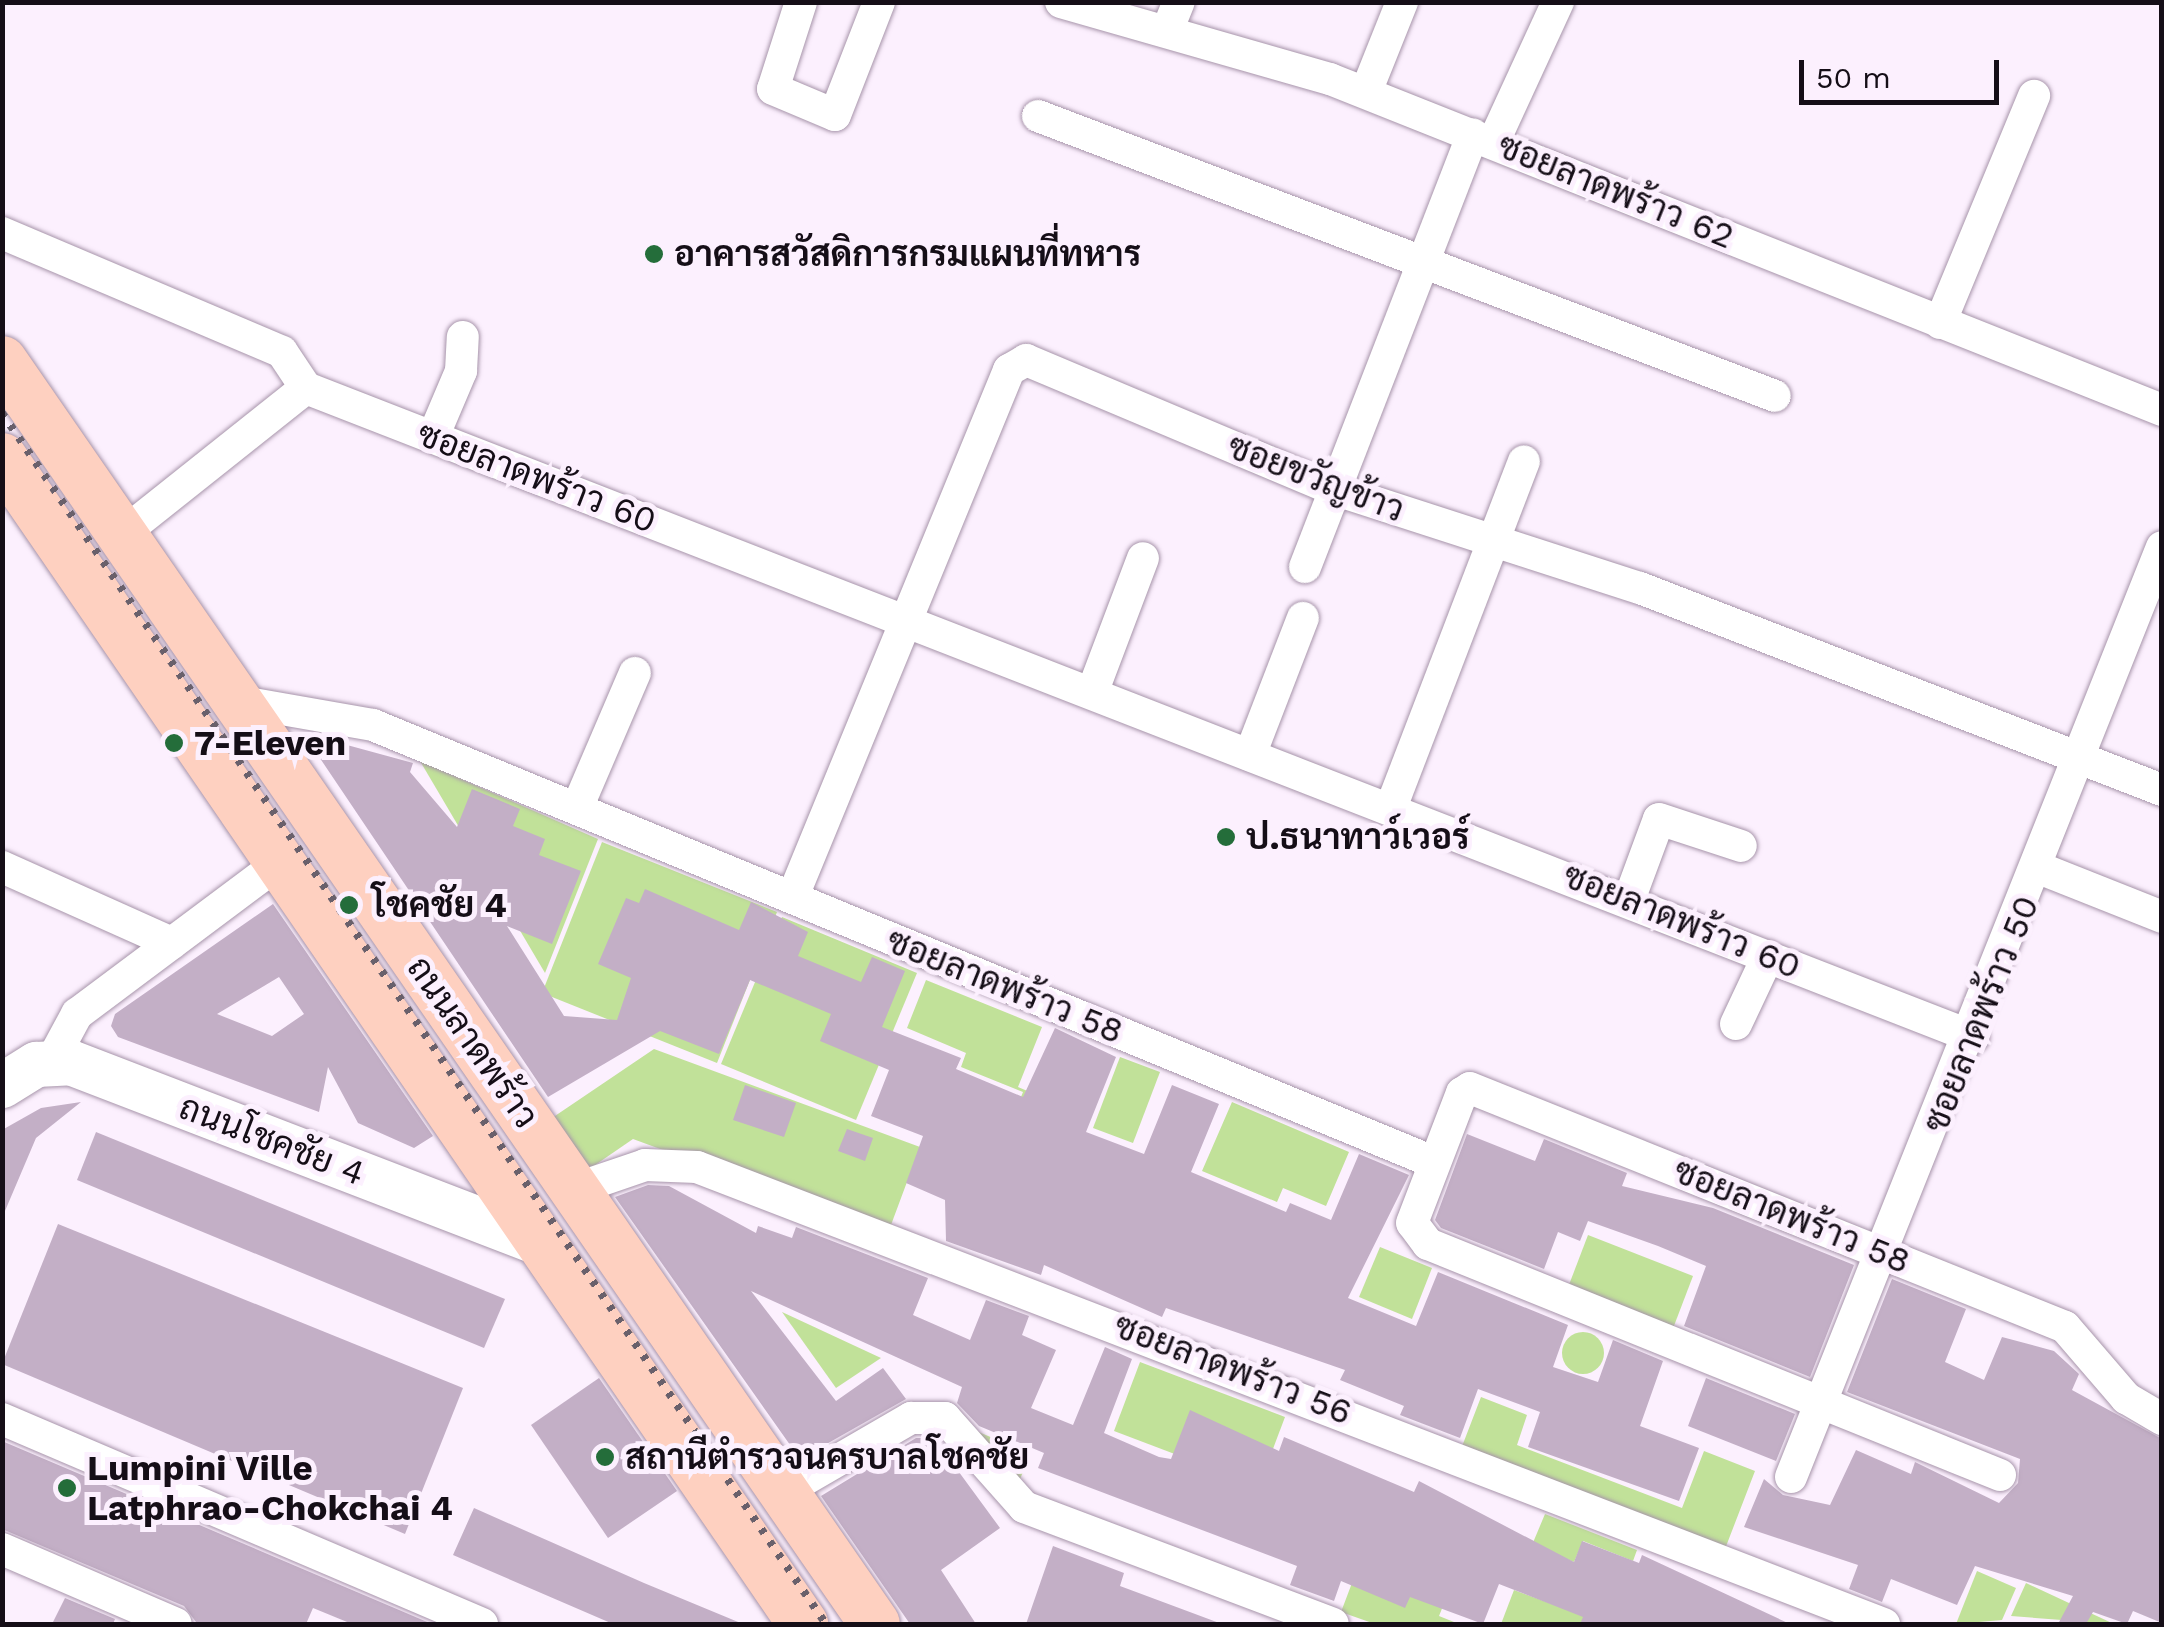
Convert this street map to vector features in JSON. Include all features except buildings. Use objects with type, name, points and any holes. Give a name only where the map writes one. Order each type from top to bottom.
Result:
[{"type":"main road","name":"ถนนลาดพร้าว","points":[[2,361],[875,1624]]},
{"type":"main road","name":"ถนนลาดพร้าว","points":[[2,458],[803,1624]]},
{"type":"main road","name":"ถนนโชคชัย 4","points":[[51,1062],[543,1244]]},
{"type":"main road","points":[[2,1085],[51,1062]]},
{"type":"street","points":[[801,2],[773,89],[835,114],[879,2]]},
{"type":"street","name":"ซอยลาดพร้าว 62","points":[[1061,2],[1173,17],[2162,410]]},
{"type":"street","points":[[1366,92],[1402,2]]},
{"type":"street","points":[[1305,568],[1424,259],[1558,2]]},
{"type":"street","points":[[1940,323],[2034,96]]},
{"type":"street","points":[[1038,116],[1424,259],[1775,396]]},
{"type":"street","points":[[2,234],[282,352],[306,388],[122,535]]},
{"type":"street","points":[[433,438],[461,371],[463,337]]},
{"type":"street","name":"ซอยขวัญข้าว","points":[[792,896],[905,618],[1016,362],[1333,490],[1491,540],[2162,790]]},
{"type":"street","name":"ซอยลาดพร้าว 60","points":[[306,388],[1392,806],[1973,1038]]},
{"type":"street","points":[[1392,806],[1524,461]]},
{"type":"street","name":"ซอยลาดพร้าว 50","points":[[1791,1477],[1973,1038],[2162,548]]},
{"type":"street","points":[[1092,692],[1142,558]]},
{"type":"street","points":[[1250,754],[1303,618]]},
{"type":"street","points":[[578,808],[635,674]]},
{"type":"street","name":"ซอยลาดพร้าว 58","points":[[236,701],[340,713],[1433,1162]]},
{"type":"street","points":[[1628,900],[1659,819],[1742,846]]},
{"type":"street","points":[[51,1062],[77,1014],[280,863]]},
{"type":"street","points":[[2,867],[172,943]]},
{"type":"street","points":[[2039,868],[2162,918]]},
{"type":"street","points":[[1736,1024],[1768,956]]},
{"type":"street","name":"ซอยลาดพร้าว 58","points":[[2000,1475],[1823,1399],[1428,1244],[1412,1222],[1433,1162],[1470,1088],[2065,1327],[2126,1398],[2162,1419]]},
{"type":"street","name":"ซอยลาดพร้าว 56","points":[[575,1189],[645,1165],[696,1168],[1884,1624]]},
{"type":"street","points":[[2,1418],[482,1624]]},
{"type":"street","points":[[785,1491],[911,1418],[945,1418],[1024,1508],[1332,1624]]},
{"type":"street","points":[[2,1549],[176,1624]]},
{"type":"green space","points":[[420,761],[598,839],[545,973]]},
{"type":"green space","points":[[602,842],[777,912],[717,1063],[542,993]]},
{"type":"green space","points":[[782,917],[917,973],[856,1120],[721,1064]]},
{"type":"green space","points":[[926,980],[1042,1027],[1018,1087],[1058,1104],[1017,1107],[1023,1092],[961,1067],[966,1053],[907,1028]]},
{"type":"green space","points":[[654,1049],[920,1147],[888,1233],[633,1139],[585,1172],[549,1120]]},
{"type":"green space","points":[[1120,1057],[1160,1072],[1133,1143],[1093,1128]]},
{"type":"green space","points":[[1232,1102],[1349,1152],[1326,1206],[1283,1188],[1277,1202],[1202,1171]]},
{"type":"green space","points":[[1588,1235],[1693,1276],[1672,1331],[1567,1290]]},
{"type":"green space","points":[[1380,1247],[1432,1268],[1412,1319],[1359,1297]]},
{"type":"green space","points":[[782,1312],[881,1358],[836,1388]]},
{"type":"green space","points":[[1583,1332],[1598,1338],[1604,1353],[1598,1368],[1583,1374],[1568,1368],[1562,1353],[1568,1338]]},
{"type":"green space","points":[[1140,1362],[1285,1417],[1259,1486],[1114,1431]]},
{"type":"green space","points":[[1481,1397],[1527,1415],[1517,1445],[1682,1508],[1704,1451],[1755,1471],[1725,1549],[1461,1449]]},
{"type":"green space","points":[[967,1427],[1030,1454],[1013,1497]]},
{"type":"green space","points":[[1545,1514],[1637,1550],[1633,1561],[1583,1541],[1574,1562],[1532,1545]]},
{"type":"green space","points":[[1369,1538],[1445,1601],[1439,1616],[1459,1624],[1375,1624],[1341,1612]]},
{"type":"green space","points":[[1977,1571],[2016,1588],[2002,1620],[1956,1624]]},
{"type":"green space","points":[[2026,1583],[2114,1624],[2011,1616]]},
{"type":"green space","points":[[1514,1590],[1582,1615],[1606,1624],[1501,1624]]},
{"type":"railway","points":[[2,413],[826,1624]]},
{"type":"place","name":"อาคารสวัสดิการกรมแผนที่ทหาร","points":[[654,254]]},
{"type":"place","name":"7-Eleven","points":[[174,743]]},
{"type":"place","name":"ป.ธนาทาว์เวอร์","points":[[1226,837]]},
{"type":"place","name":"โชคชัย 4","points":[[349,905]]},
{"type":"place","name":"สถานีตำรวจนครบาลโชคชัย","points":[[605,1457]]},
{"type":"place","name":"Lumpini Ville Latphrao-Chokchai 4","points":[[67,1488]]}]
